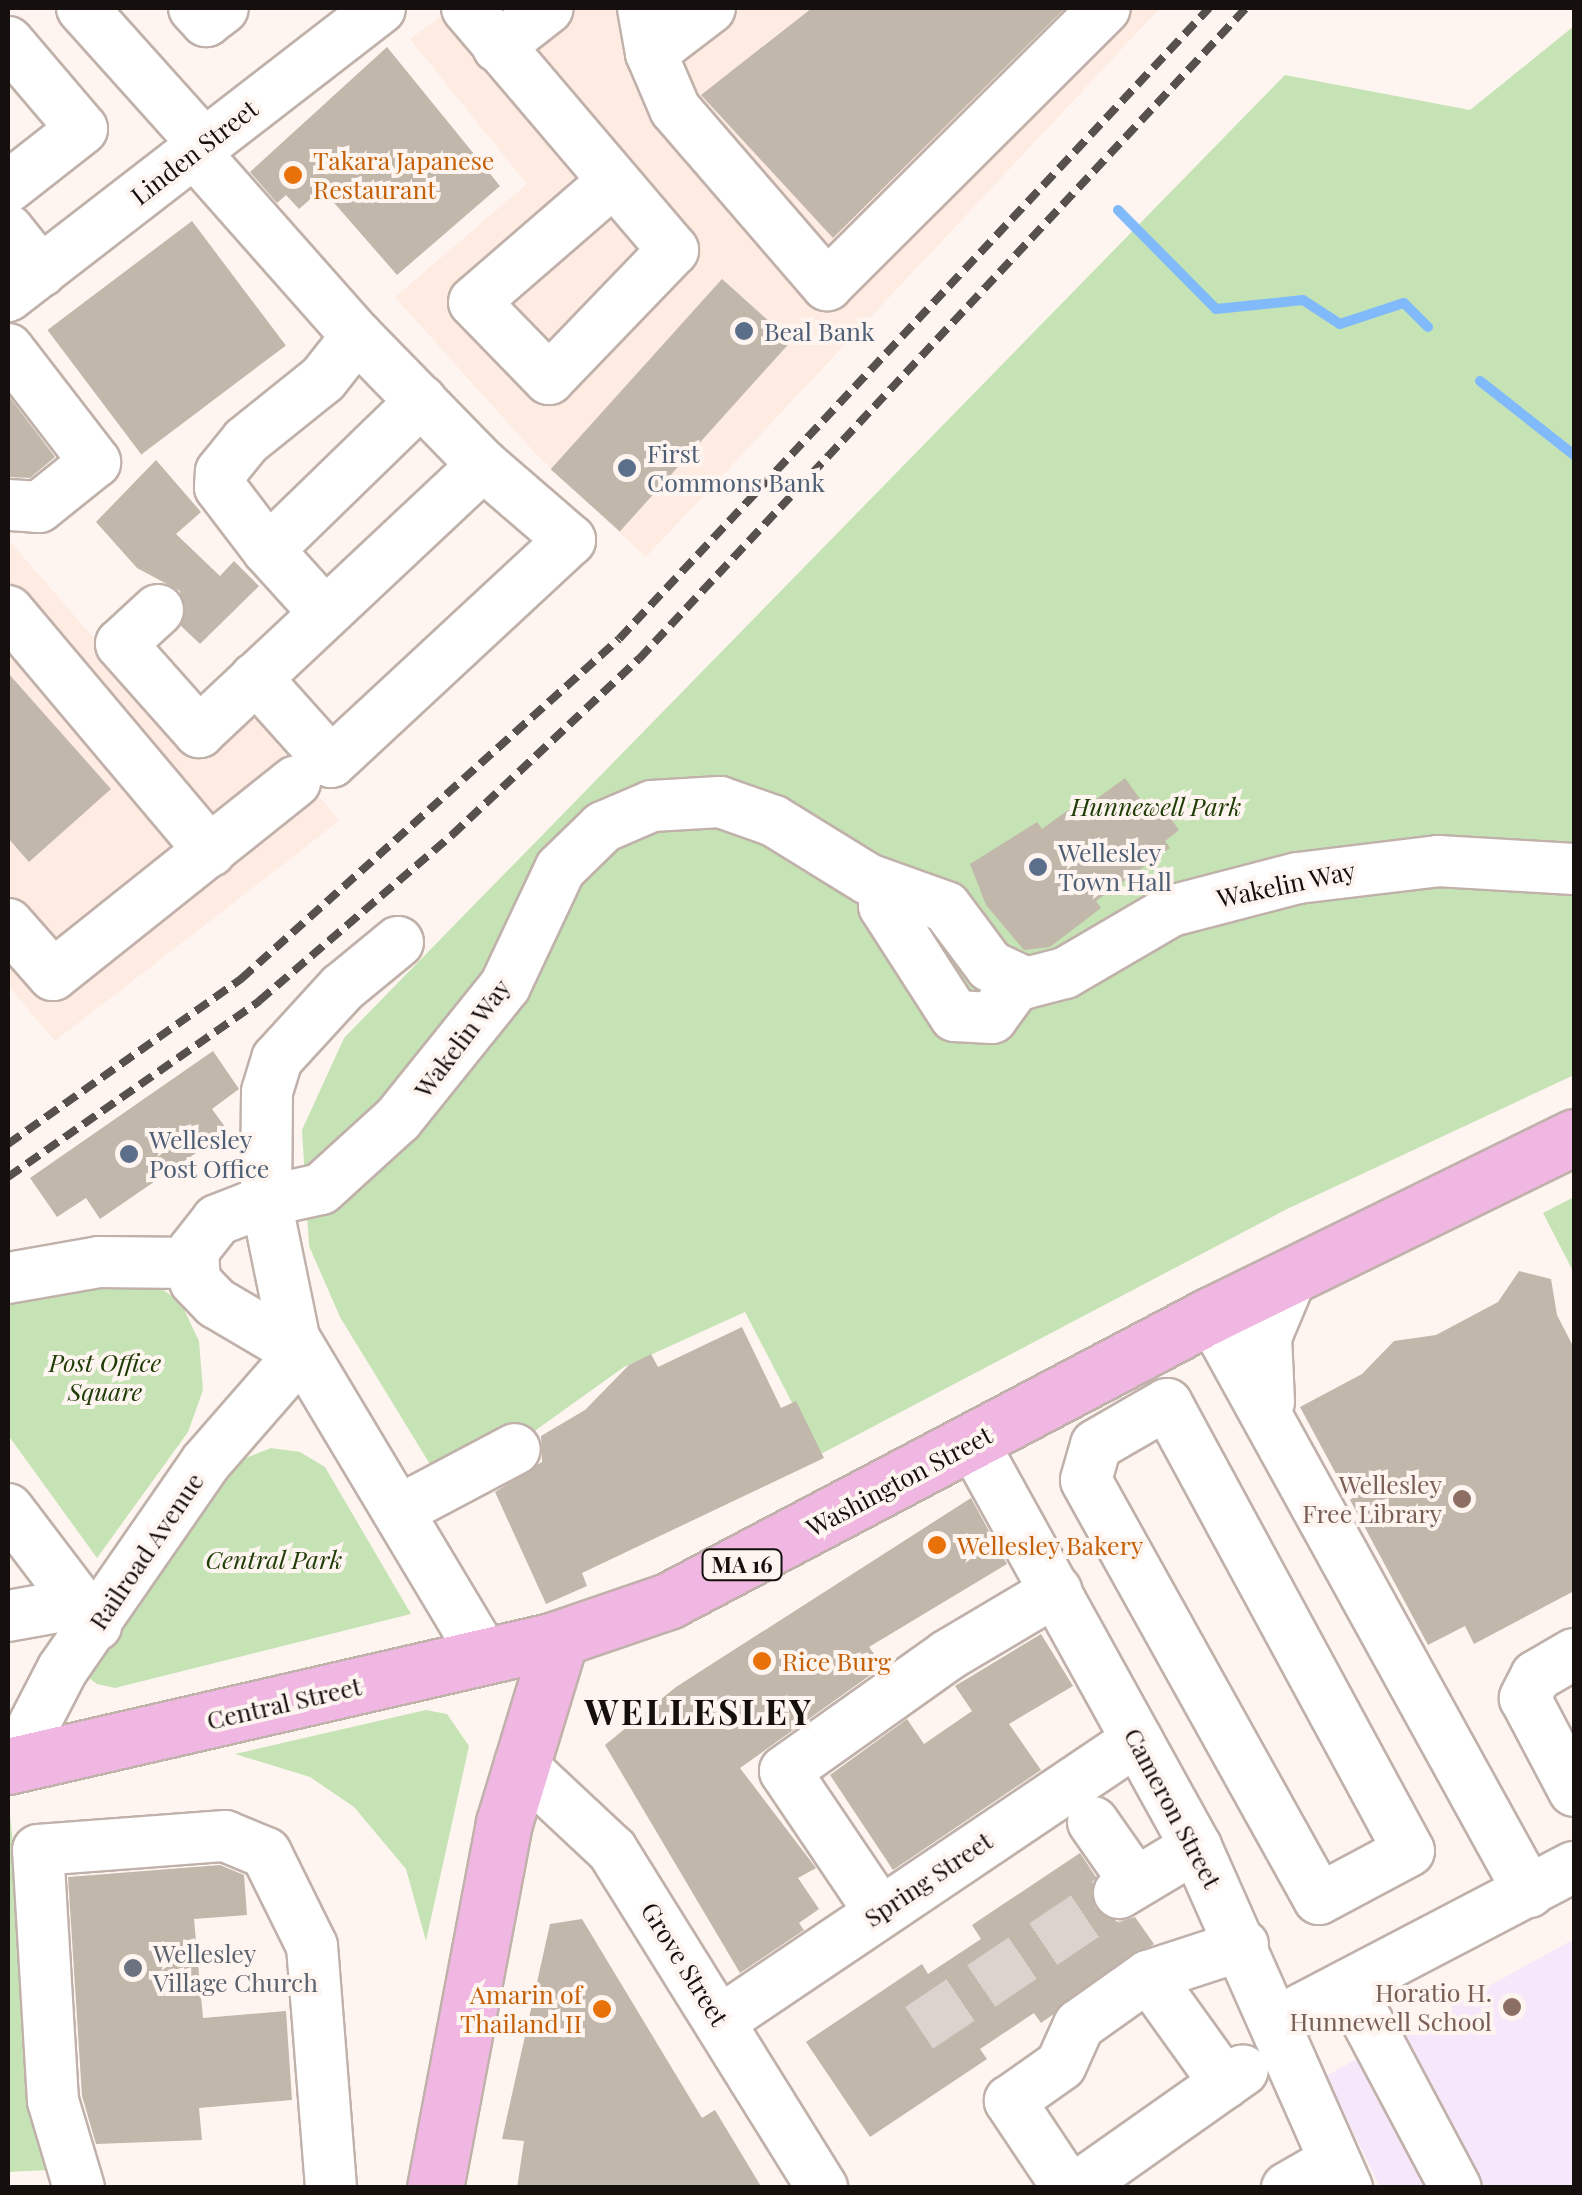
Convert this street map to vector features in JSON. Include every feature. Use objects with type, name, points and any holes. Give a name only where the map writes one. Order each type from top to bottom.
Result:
[{"type":"main road","name":"Washington Street","points":[[560,1639],[701,1586],[1211,1315],[1574,1137]]},
{"type":"main road","name":"Central Street","points":[[10,1765],[560,1639]]},
{"type":"main road","points":[[435,2188],[520,1764],[560,1639]]},
{"type":"street","points":[[82,8],[357,336],[483,465],[570,540],[331,762],[256,678]]},
{"type":"street","points":[[194,8],[206,22],[223,8]]},
{"type":"street","name":"Linden Street","points":[[24,284],[380,8]]},
{"type":"street","points":[[467,8],[610,184]]},
{"type":"street","points":[[498,46],[548,8]]},
{"type":"street","points":[[710,8],[647,30],[675,108],[766,224],[827,285],[1106,8]]},
{"type":"street","points":[[8,42],[82,129],[8,187]]},
{"type":"street","points":[[8,230],[24,284]]},
{"type":"street","points":[[325,613],[268,550],[220,487],[221,472],[246,441],[323,379],[357,336]]},
{"type":"street","points":[[8,350],[96,462],[39,507],[8,506]]},
{"type":"street","points":[[268,550],[420,401]]},
{"type":"street","points":[[173,807],[198,764],[200,732],[483,465]]},
{"type":"street","points":[[158,610],[121,644],[200,732]]},
{"type":"street","points":[[8,611],[210,850]]},
{"type":"street","points":[[8,924],[54,975],[295,782]]},
{"type":"street","name":"Wakelin Way","points":[[266,1201],[330,1183],[419,1098],[505,986],[550,882],[612,822],[668,803],[720,802],[774,821],[883,884],[884,906],[955,1016],[992,1018],[1018,982],[1056,977],[1171,912],[1325,872],[1468,860],[1574,869]]},
{"type":"street","points":[[398,942],[342,988],[277,1059],[267,1092],[266,1201],[282,1304],[301,1352],[485,1657]]},
{"type":"street","points":[[190,1262],[208,1227],[266,1201]]},
{"type":"street","points":[[8,1278],[99,1262],[190,1262]]},
{"type":"street","points":[[190,1262],[216,1303],[301,1352]]},
{"type":"street","points":[[1276,1421],[1266,1337],[1292,1275]]},
{"type":"street","points":[[1211,1315],[1276,1421],[1529,1892]]},
{"type":"street","name":"Railroad Avenue","points":[[10,1765],[82,1627],[206,1462],[301,1352]]},
{"type":"street","points":[[1167,1404],[1408,1851],[1319,1900],[1206,1690],[1086,1480],[1096,1445],[1167,1404]]},
{"type":"street","name":"Cameron Street","points":[[972,1441],[1196,1847],[1340,2174]]},
{"type":"street","points":[[398,1511],[514,1448]]},
{"type":"street","points":[[8,1510],[82,1627]]},
{"type":"street","points":[[880,1912],[785,1771],[948,1655],[1056,1591]]},
{"type":"street","points":[[14,1616],[82,1627]]},
{"type":"street","points":[[1574,1654],[1536,1676],[1525,1698],[1574,1792]]},
{"type":"street","name":"Spring Street","points":[[720,2021],[1206,1690]]},
{"type":"street","name":"Grove Street","points":[[520,1764],[612,1850],[822,2188]]},
{"type":"street","points":[[1093,1822],[1127,1887],[1196,1847]]},
{"type":"street","points":[[79,2188],[53,2101],[38,1850],[225,1836],[266,1853],[312,1946],[331,2188]]},
{"type":"street","points":[[1275,2023],[1350,1989],[1574,1867]]},
{"type":"street","points":[[1068,2188],[1010,2101],[1061,2065],[1078,2025],[1148,1976],[1242,1945]]},
{"type":"street","points":[[1076,2188],[1234,2077],[1148,1976]]},
{"type":"street","points":[[1350,1989],[1456,2188]]},
{"type":"street","points":[[1286,2188],[1340,2174]]},
{"type":"shaded area","points":[[452,8],[1160,8],[646,557],[535,453],[395,297],[527,184],[410,39]]},
{"type":"shaded area","points":[[8,539],[191,751],[245,704],[339,821],[55,1041],[8,985]]},
{"type":"shaded area","name":"Horatio H. Hunnewell School","points":[[1574,1939],[1574,2187],[1380,2187],[1326,2076]]},
{"type":"green space","name":"Hunnewell Park","points":[[1574,26],[1574,1075],[1287,1209],[819,1455],[745,1312],[624,1367],[522,1440],[439,1479],[340,1317],[309,1246],[302,1130],[344,1038],[1285,75],[1470,110]]},
{"type":"green space","points":[[1574,1197],[1574,1273],[1543,1213]]},
{"type":"green space","name":"Post Office Square","points":[[154,1283],[181,1303],[199,1341],[203,1390],[188,1432],[97,1558],[8,1435],[8,1295],[62,1284]]},
{"type":"green space","name":"Central Park","points":[[271,1448],[300,1452],[325,1467],[411,1614],[115,1688],[89,1678],[222,1480],[243,1459]]},
{"type":"green space","points":[[426,1710],[447,1714],[469,1746],[426,1941],[406,1869],[354,1807],[310,1777],[235,1754]]},
{"type":"green space","points":[[10,1815],[48,2170],[8,2172]]},
{"type":"building","points":[[812,8],[1065,8],[833,238],[701,95]]},
{"type":"building","points":[[387,47],[500,186],[397,275],[322,189],[299,209],[286,195],[277,203],[250,172]]},
{"type":"building","points":[[192,221],[286,346],[141,455],[47,330]]},
{"type":"building","points":[[722,279],[791,341],[620,531],[551,469]]},
{"type":"building","points":[[8,395],[55,457],[30,478],[8,477]]},
{"type":"building","points":[[156,460],[201,512],[176,534],[220,576],[234,561],[259,586],[200,644],[181,626],[180,591],[137,568],[96,522]]},
{"type":"building","points":[[8,673],[111,789],[29,862],[8,838]]},
{"type":"building","name":"Wellesley Town Hall","points":[[1125,778],[1153,817],[1164,809],[1179,830],[1165,841],[1170,848],[1096,901],[1101,908],[1050,947],[1024,950],[986,905],[970,864],[1037,822],[1042,829],[1068,810],[1080,811]]},
{"type":"building","name":"Wellesley Post Office","points":[[213,1051],[239,1089],[212,1109],[228,1131],[100,1219],[86,1198],[57,1217],[30,1178]]},
{"type":"building","name":"Wellesley Free Library","points":[[1519,1271],[1551,1279],[1557,1315],[1574,1348],[1574,1591],[1474,1644],[1465,1626],[1428,1645],[1300,1407],[1362,1374],[1394,1341],[1436,1335],[1498,1302]]},
{"type":"building","points":[[742,1327],[781,1408],[796,1401],[824,1458],[582,1573],[587,1586],[546,1604],[495,1492],[542,1462],[541,1436],[585,1410],[629,1365],[651,1354],[658,1367]]},
{"type":"building","points":[[971,1498],[1007,1564],[869,1647],[883,1666],[740,1768],[816,1868],[798,1878],[819,1909],[799,1923],[804,1930],[740,1973],[605,1745],[676,1687]]},
{"type":"building","points":[[1041,1634],[1073,1686],[1009,1724],[1041,1770],[893,1870],[830,1775],[907,1719],[924,1744],[972,1711],[955,1686]]},
{"type":"building","points":[[1080,1853],[1096,1877],[1095,1908],[1118,1922],[1135,1917],[1154,1944],[1041,2023],[1034,2013],[980,2049],[987,2059],[870,2137],[806,2042],[922,1964],[928,1974],[981,1939],[972,1925]]},
{"type":"building","name":"Wellesley Village Church","points":[[220,1865],[244,1875],[247,1915],[194,1919],[203,2018],[286,2011],[292,2100],[199,2108],[202,2140],[96,2144],[82,2096],[68,1877]]},
{"type":"building","points":[[582,1919],[702,2118],[715,2110],[762,2188],[517,2188],[524,2141],[502,2139],[550,1924]]},
{"type":"waterway","points":[[1118,210],[1216,309],[1303,300],[1340,324],[1404,303],[1428,327]]},
{"type":"waterway","points":[[1480,381],[1574,455]]},
{"type":"tunnel","points":[[919,2028],[1119,1893]]},
{"type":"railway","points":[[8,1144],[241,979],[619,639],[1209,8]]},
{"type":"railway","points":[[8,1177],[259,1001],[452,835],[639,659],[1246,8]]},
{"type":"place","name":"Takara Japanese Restaurant","points":[[293,175]]},
{"type":"place","name":"Beal Bank","points":[[744,331]]},
{"type":"place","name":"First Commons Bank","points":[[627,468]]},
{"type":"place","name":"Wellesley Town Hall","points":[[1038,867]]},
{"type":"place","name":"Wellesley Post Office","points":[[129,1154]]},
{"type":"place","name":"Wellesley Free Library","points":[[1462,1499]]},
{"type":"place","name":"Wellesley Bakery","points":[[937,1545]]},
{"type":"place","name":"Rice Burg","points":[[762,1661]]},
{"type":"place","name":"Wellesley Village Church","points":[[133,1968]]},
{"type":"place","name":"Horatio H. Hunnewell School","points":[[1512,2007]]},
{"type":"place","name":"Amarin of Thailand II","points":[[602,2009]]},
{"type":"district","name":"WELLESLEY","points":[[699,1711]]}]
